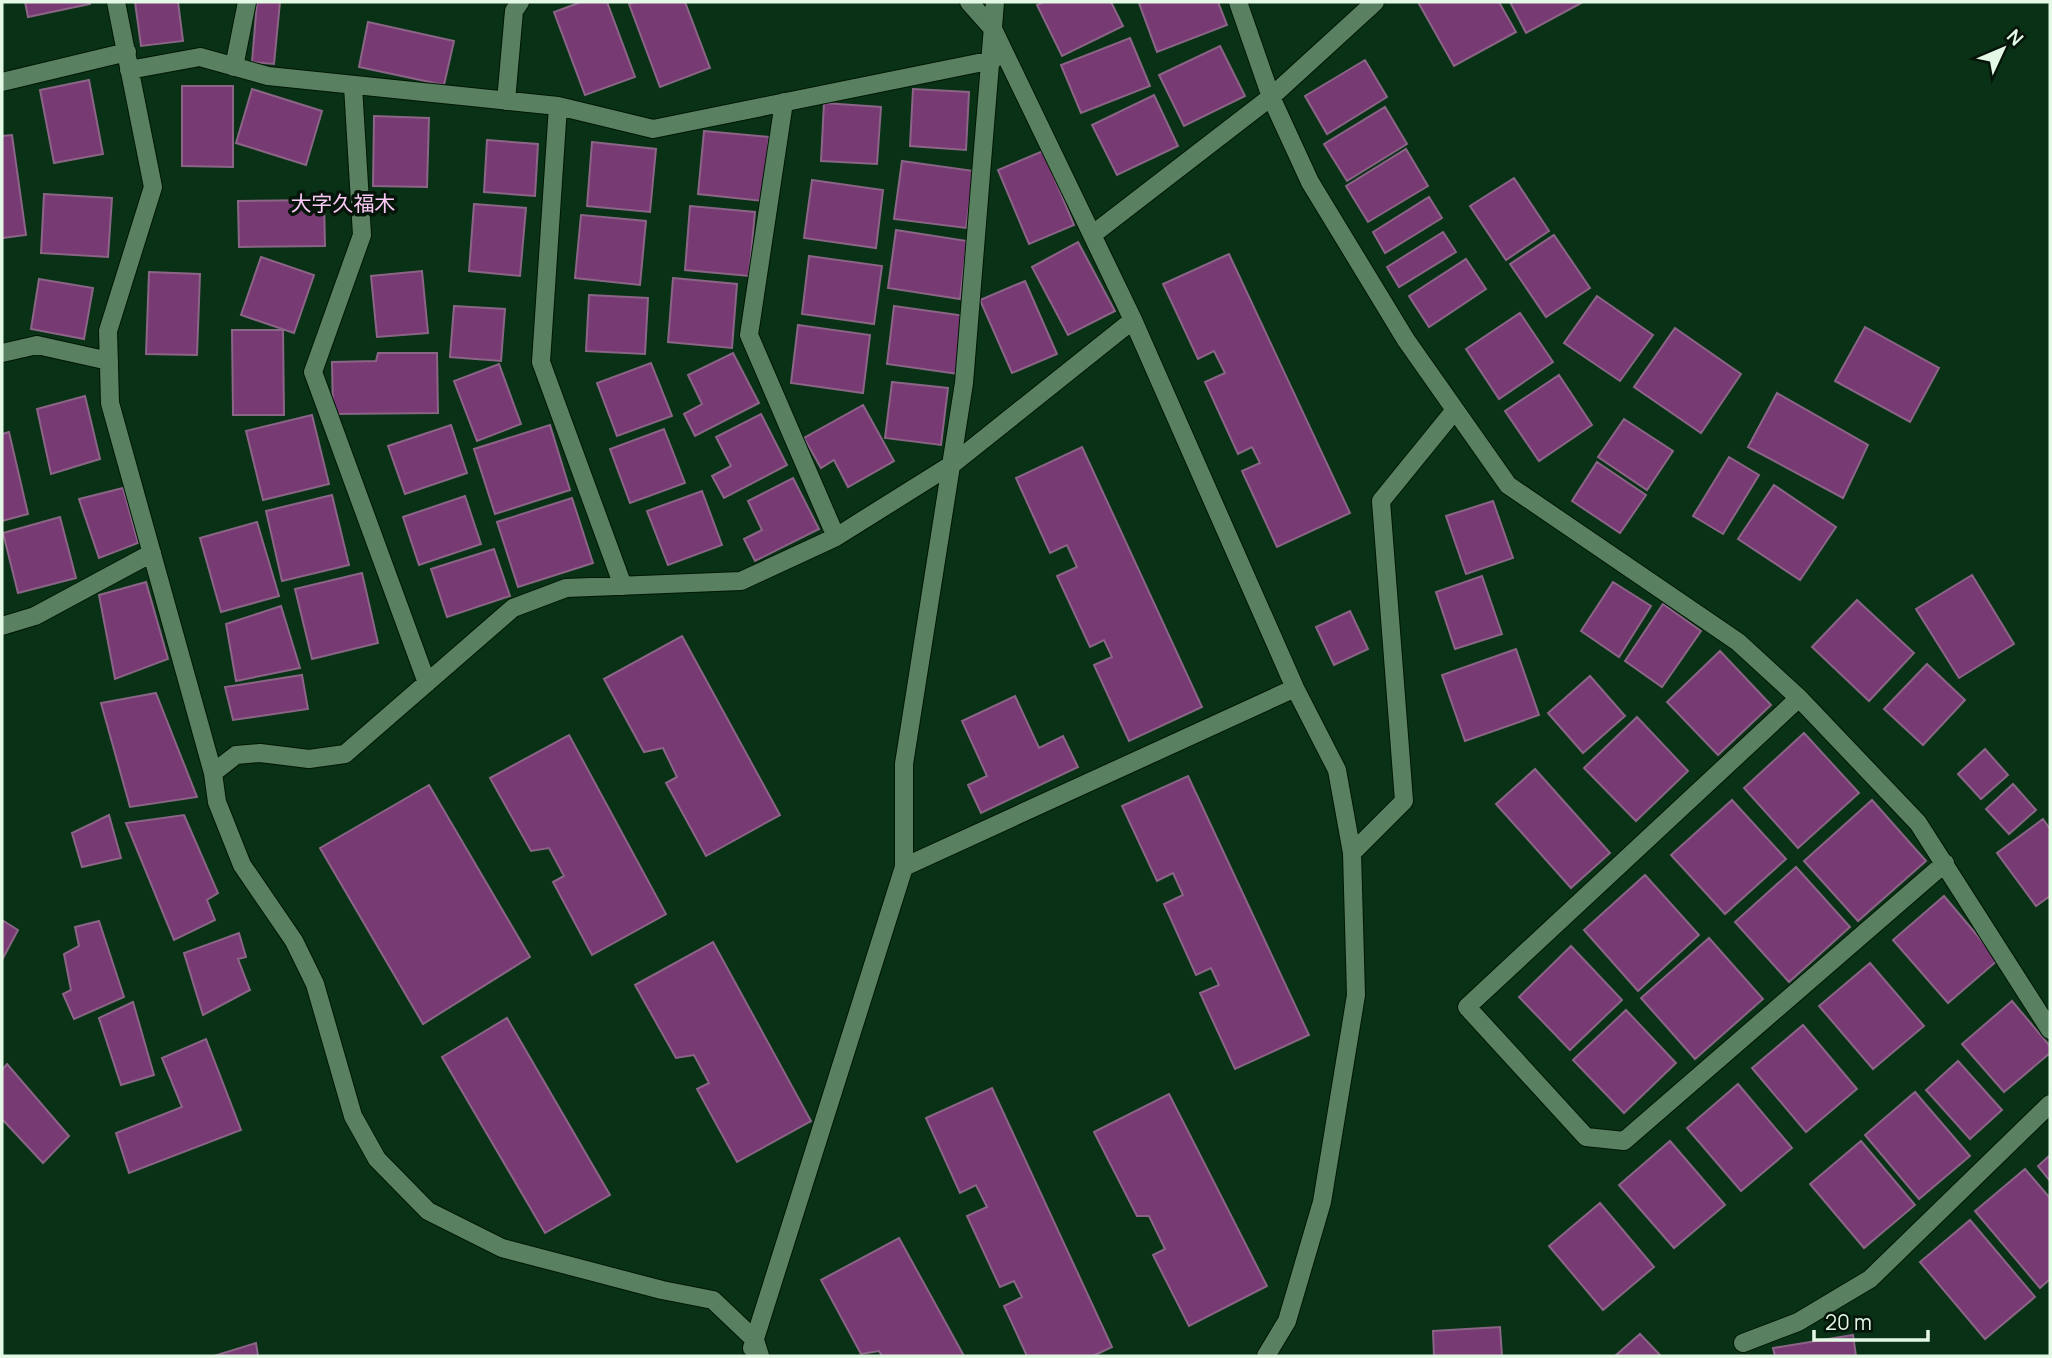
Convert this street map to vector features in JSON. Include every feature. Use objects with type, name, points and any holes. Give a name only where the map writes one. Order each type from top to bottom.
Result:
[{"type":"street","points":[[116,2],[153,187],[108,331],[110,403],[213,773],[217,802],[242,865],[294,941],[315,984],[353,1116],[377,1159],[428,1210],[502,1248],[662,1290],[713,1300],[754,1351]]},
{"type":"street","points":[[234,66],[247,2]]},
{"type":"street","points":[[506,101],[514,11],[520,2]]},
{"type":"street","points":[[969,2],[993,29],[1133,320],[1295,688],[1337,770],[1352,853],[1356,995],[1322,1202],[1287,1321],[1266,1356]]},
{"type":"street","points":[[754,1351],[904,867],[904,764],[954,463],[964,383],[993,60],[995,2]]},
{"type":"street","points":[[1238,2],[1271,97],[1310,182],[1406,340],[1508,485],[1738,642],[1799,698],[1918,822],[2050,1030]]},
{"type":"street","points":[[1091,235],[1271,97],[1375,2]]},
{"type":"street","points":[[2,82],[128,61],[200,57],[268,76],[558,106],[653,129],[993,60]]},
{"type":"street","points":[[353,86],[362,235],[313,372],[426,683]]},
{"type":"street","points":[[784,102],[749,335],[836,537]]},
{"type":"street","points":[[558,106],[541,362],[623,586]]},
{"type":"street","points":[[213,773],[236,755],[260,752],[309,759],[345,754],[513,608],[566,589],[741,581],[836,537],[954,463],[1133,320]]},
{"type":"street","points":[[2,353],[37,345],[109,362]]},
{"type":"street","points":[[1352,853],[1404,801],[1381,501],[1455,410]]},
{"type":"street","points":[[2,626],[35,616],[152,553]]},
{"type":"street","points":[[904,867],[1295,688]]},
{"type":"street","points":[[1799,698],[1466,1007],[1586,1137],[1624,1141],[1945,863]]},
{"type":"street","points":[[1743,1343],[1798,1322],[1870,1279],[2050,1104]]},
{"type":"building","points":[[25,2],[90,2],[90,4],[28,17]]},
{"type":"building","points":[[135,2],[178,2],[183,41],[141,46]]},
{"type":"building","points":[[257,2],[280,2],[274,64],[252,62]]},
{"type":"building","points":[[581,2],[607,2],[635,77],[585,95],[554,12]]},
{"type":"building","points":[[685,2],[710,68],[660,87],[629,4]]},
{"type":"building","points":[[1044,2],[1111,2],[1123,26],[1062,56],[1037,5]]},
{"type":"building","points":[[1218,2],[1227,25],[1157,52],[1139,3]]},
{"type":"building","points":[[1418,2],[1499,2],[1516,32],[1454,66]]},
{"type":"building","points":[[1510,2],[1583,2],[1526,33]]},
{"type":"building","points":[[368,22],[454,41],[444,85],[359,67]]},
{"type":"building","points":[[1130,38],[1150,86],[1081,113],[1061,65]]},
{"type":"building","points":[[1220,46],[1245,96],[1184,126],[1159,75]]},
{"type":"building","points":[[1365,60],[1387,97],[1327,134],[1305,96]]},
{"type":"building","points":[[89,80],[103,154],[54,163],[40,90]]},
{"type":"building","points":[[182,86],[233,86],[233,167],[182,166]]},
{"type":"building","points":[[252,89],[322,111],[306,165],[236,143]]},
{"type":"building","points":[[913,89],[969,92],[966,150],[910,146]]},
{"type":"building","points":[[1154,95],[1178,146],[1117,175],[1092,125]]},
{"type":"building","points":[[824,103],[881,107],[877,164],[821,161]]},
{"type":"building","points":[[1385,107],[1407,144],[1347,181],[1324,144]]},
{"type":"building","points":[[374,116],[429,118],[427,187],[373,186]]},
{"type":"building","points":[[704,131],[769,137],[763,201],[698,194]]},
{"type":"building","points":[[12,135],[26,235],[2,238],[2,136]]},
{"type":"building","points":[[487,140],[538,144],[535,196],[484,192]]},
{"type":"building","points":[[592,142],[656,149],[650,212],[587,206]]},
{"type":"building","points":[[1406,149],[1428,186],[1368,222],[1346,186]]},
{"type":"building","points":[[1043,151],[1074,225],[1029,244],[998,170]]},
{"type":"building","points":[[902,161],[974,171],[966,228],[894,219]]},
{"type":"building","points":[[1514,178],[1549,231],[1506,260],[1470,206]]},
{"type":"building","points":[[812,180],[883,190],[876,248],[804,238]]},
{"type":"building","points":[[44,194],[112,198],[108,257],[41,253]]},
{"type":"building","points":[[1429,197],[1442,218],[1385,253],[1373,232]]},
{"type":"building","points":[[324,200],[325,246],[239,247],[238,201]]},
{"type":"building","points":[[474,204],[526,208],[520,276],[469,271]]},
{"type":"building","points":[[690,206],[755,212],[749,276],[685,270]]},
{"type":"building","points":[[581,215],[646,221],[640,285],[575,278]]},
{"type":"building","points":[[896,230],[967,241],[960,299],[888,288]]},
{"type":"building","points":[[1443,232],[1456,252],[1399,287],[1387,267]]},
{"type":"building","points":[[1554,235],[1590,288],[1546,317],[1510,264]]},
{"type":"building","points":[[1078,242],[1115,311],[1068,335],[1032,267]]},
{"type":"building","points":[[1229,254],[1350,513],[1277,547],[1242,471],[1260,463],[1252,447],[1238,454],[1205,382],[1225,373],[1214,351],[1198,359],[1163,284]]},
{"type":"building","points":[[809,256],[882,266],[874,324],[802,314]]},
{"type":"building","points":[[261,257],[314,275],[294,333],[241,315]]},
{"type":"building","points":[[1466,259],[1486,289],[1429,327],[1409,296]]},
{"type":"building","points":[[422,271],[428,333],[377,337],[371,276]]},
{"type":"building","points":[[149,272],[200,274],[197,355],[146,354]]},
{"type":"building","points":[[673,278],[737,284],[732,348],[668,342]]},
{"type":"building","points":[[39,279],[93,288],[84,339],[31,329]]},
{"type":"building","points":[[1025,281],[1057,354],[1012,373],[980,300]]},
{"type":"building","points":[[589,295],[648,298],[645,354],[586,351]]},
{"type":"building","points":[[1597,296],[1653,335],[1620,381],[1564,343]]},
{"type":"building","points":[[454,306],[505,309],[501,361],[450,357]]},
{"type":"building","points":[[894,306],[966,316],[959,374],[887,364]]},
{"type":"building","points":[[1520,313],[1553,362],[1499,399],[1466,349]]},
{"type":"building","points":[[798,325],[870,335],[863,393],[791,383]]},
{"type":"building","points":[[1865,327],[1939,368],[1910,422],[1835,381]]},
{"type":"building","points":[[1675,328],[1741,374],[1701,433],[1634,387]]},
{"type":"building","points":[[232,330],[283,330],[284,415],[233,415]]},
{"type":"building","points":[[378,353],[437,353],[438,413],[333,414],[332,362],[376,361]]},
{"type":"building","points":[[733,353],[759,403],[695,436],[684,414],[702,404],[688,375]]},
{"type":"building","points":[[651,363],[672,416],[617,436],[597,383]]},
{"type":"building","points":[[499,364],[521,424],[477,441],[454,381]]},
{"type":"building","points":[[1559,375],[1592,425],[1539,461],[1505,411]]},
{"type":"building","points":[[892,382],[948,388],[941,445],[885,438]]},
{"type":"building","points":[[1777,393],[1868,445],[1843,498],[1748,447]]},
{"type":"building","points":[[85,396],[100,459],[51,474],[37,409]]},
{"type":"building","points":[[863,405],[894,461],[848,487],[834,460],[821,468],[804,438]]},
{"type":"building","points":[[761,414],[787,465],[724,498],[712,476],[731,466],[716,437]]},
{"type":"building","points":[[312,415],[329,484],[263,500],[246,431]]},
{"type":"building","points":[[1624,419],[1673,451],[1647,490],[1598,457]]},
{"type":"building","points":[[451,425],[467,473],[405,494],[388,446]]},
{"type":"building","points":[[550,425],[570,490],[495,514],[474,449]]},
{"type":"building","points":[[664,429],[685,483],[630,503],[610,449]]},
{"type":"building","points":[[9,432],[28,514],[2,521],[2,434]]},
{"type":"building","points":[[1082,447],[1202,707],[1129,741],[1094,665],[1112,657],[1104,640],[1090,647],[1057,576],[1077,567],[1067,545],[1050,553],[1016,478]]},
{"type":"building","points":[[1729,457],[1759,475],[1723,534],[1693,516]]},
{"type":"building","points":[[1597,462],[1646,495],[1620,533],[1572,501]]},
{"type":"building","points":[[793,478],[819,529],[755,561],[744,539],[762,530],[748,501]]},
{"type":"building","points":[[1774,485],[1836,527],[1800,580],[1738,539]]},
{"type":"building","points":[[123,488],[138,543],[99,558],[79,499]]},
{"type":"building","points":[[702,491],[722,545],[668,565],[647,511]]},
{"type":"building","points":[[332,495],[349,565],[282,581],[266,511]]},
{"type":"building","points":[[465,496],[481,544],[419,565],[403,517]]},
{"type":"building","points":[[572,498],[593,563],[518,587],[497,522]]},
{"type":"building","points":[[1493,501],[1513,558],[1466,574],[1446,516]]},
{"type":"building","points":[[60,517],[76,578],[18,593],[3,533]]},
{"type":"building","points":[[257,522],[279,596],[221,612],[200,538]]},
{"type":"building","points":[[494,549],[510,596],[447,617],[431,569]]},
{"type":"building","points":[[362,573],[378,643],[312,659],[295,589]]},
{"type":"building","points":[[1972,575],[2014,644],[1959,678],[1916,609]]},
{"type":"building","points":[[1482,576],[1502,634],[1455,649],[1436,592]]},
{"type":"building","points":[[146,582],[168,659],[115,679],[99,595]]},
{"type":"building","points":[[1613,582],[1651,606],[1619,657],[1581,631]]},
{"type":"building","points":[[1857,600],[1914,653],[1869,701],[1812,647]]},
{"type":"building","points":[[1663,604],[1701,631],[1662,687],[1625,661]]},
{"type":"building","points":[[281,606],[300,668],[236,681],[226,624]]},
{"type":"building","points":[[1350,611],[1368,649],[1334,665],[1316,627]]},
{"type":"building","points":[[682,636],[780,815],[706,856],[666,783],[677,777],[663,748],[644,752],[604,679]]},
{"type":"building","points":[[1516,649],[1539,715],[1465,741],[1442,675]]},
{"type":"building","points":[[1720,651],[1771,705],[1718,755],[1667,702]]},
{"type":"building","points":[[1927,664],[1965,700],[1923,745],[1884,709]]},
{"type":"building","points":[[302,675],[308,709],[233,720],[225,687]]},
{"type":"building","points":[[1590,676],[1625,716],[1583,753],[1548,713]]},
{"type":"building","points":[[156,693],[197,797],[130,807],[101,703]]},
{"type":"building","points":[[1015,696],[1039,748],[1063,736],[1078,767],[981,813],[968,785],[987,776],[962,721]]},
{"type":"building","points":[[1637,717],[1688,771],[1636,821],[1584,768]]},
{"type":"building","points":[[1804,733],[1859,793],[1798,848],[1744,788]]},
{"type":"building","points":[[569,735],[666,914],[592,955],[553,882],[564,876],[549,848],[531,851],[490,778]]},
{"type":"building","points":[[1985,749],[2008,775],[1981,799],[1958,774]]},
{"type":"building","points":[[1535,769],[1610,853],[1571,888],[1496,804]]},
{"type":"building","points":[[1188,776],[1309,1035],[1235,1069],[1200,993],[1219,985],[1211,968],[1196,975],[1164,904],[1183,895],[1173,873],[1157,881],[1122,806]]},
{"type":"building","points":[[2013,784],[2036,810],[2009,834],[1986,809]]},
{"type":"building","points":[[429,785],[530,957],[423,1024],[320,848]]},
{"type":"building","points":[[1732,800],[1786,859],[1725,914],[1671,855]]},
{"type":"building","points":[[1872,800],[1926,861],[1858,921],[1804,861]]},
{"type":"building","points":[[109,815],[121,858],[82,867],[72,833]]},
{"type":"building","points":[[184,815],[218,893],[207,900],[215,920],[174,940],[126,823]]},
{"type":"building","points":[[2043,819],[2050,829],[2050,896],[2036,906],[1997,853]]},
{"type":"building","points":[[1796,867],[1850,927],[1789,982],[1735,922]]},
{"type":"building","points":[[1645,875],[1699,935],[1638,991],[1584,930]]},
{"type":"building","points":[[1944,896],[1998,960],[1948,1003],[1893,940]]},
{"type":"building","points":[[2,920],[18,930],[2,960]]},
{"type":"building","points":[[99,921],[124,997],[74,1019],[63,994],[71,990],[64,954],[79,946],[75,927]]},
{"type":"building","points":[[239,933],[246,957],[238,959],[250,990],[203,1015],[184,953]]},
{"type":"building","points":[[1709,938],[1763,999],[1695,1059],[1641,998]]},
{"type":"building","points":[[713,942],[811,1121],[737,1162],[697,1089],[709,1083],[694,1055],[676,1058],[635,985]]},
{"type":"building","points":[[1571,946],[1622,1000],[1570,1050],[1519,997]]},
{"type":"building","points":[[1870,963],[1924,1026],[1873,1069],[1819,1006]]},
{"type":"building","points":[[2012,1001],[2050,1046],[2050,1053],[2004,1092],[1962,1044]]},
{"type":"building","points":[[133,1002],[154,1075],[121,1085],[99,1018]]},
{"type":"building","points":[[1626,1010],[1676,1063],[1624,1113],[1573,1060]]},
{"type":"building","points":[[507,1018],[610,1195],[545,1233],[442,1057]]},
{"type":"building","points":[[1803,1025],[1857,1089],[1806,1132],[1752,1068]]},
{"type":"building","points":[[206,1039],[241,1130],[129,1173],[116,1133],[182,1107],[162,1058]]},
{"type":"building","points":[[1958,1061],[2002,1110],[1970,1139],[1926,1090]]},
{"type":"building","points":[[7,1064],[69,1136],[43,1163],[2,1119],[2,1070]]},
{"type":"building","points":[[1738,1084],[1792,1148],[1741,1191],[1687,1128]]},
{"type":"building","points":[[992,1088],[1112,1347],[1093,1356],[1027,1356],[1004,1306],[1022,1297],[1014,1281],[1000,1287],[967,1216],[987,1207],[976,1185],[960,1193],[926,1118]]},
{"type":"building","points":[[1915,1092],[1970,1156],[1919,1199],[1865,1135]]},
{"type":"building","points":[[1169,1094],[1267,1286],[1189,1326],[1153,1255],[1165,1249],[1149,1216],[1137,1216],[1094,1132]]},
{"type":"building","points":[[1670,1141],[1725,1205],[1674,1248],[1619,1185]]},
{"type":"building","points":[[1861,1141],[1915,1205],[1864,1248],[1810,1184]]},
{"type":"building","points":[[2050,1155],[2050,1181],[2038,1166]]},
{"type":"building","points":[[2025,1169],[2050,1198],[2050,1279],[2040,1288],[1975,1211]]},
{"type":"building","points":[[1600,1203],[1654,1267],[1603,1310],[1549,1246]]},
{"type":"building","points":[[1970,1220],[2035,1297],[1985,1339],[1920,1262]]},
{"type":"building","points":[[899,1238],[964,1356],[882,1356],[879,1351],[861,1354],[821,1280]]},
{"type":"building","points":[[1500,1327],[1502,1356],[1434,1356],[1433,1331]]},
{"type":"building","points":[[1640,1334],[1661,1356],[1615,1356]]},
{"type":"building","points":[[1853,1335],[1856,1356],[1775,1356],[1773,1348]]},
{"type":"building","points":[[256,1343],[258,1356],[214,1356]]},
{"type":"district","name":"大字久福木","points":[[343,204]]}]
